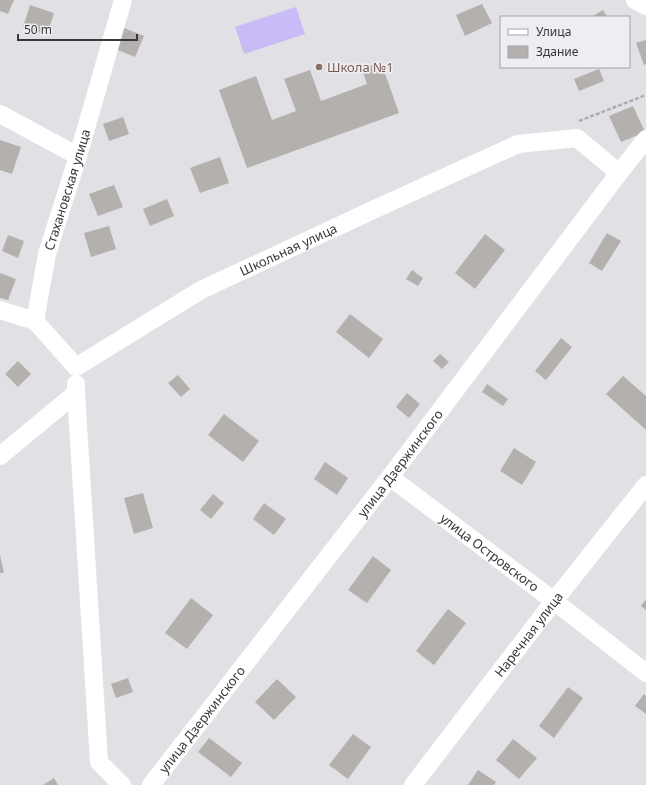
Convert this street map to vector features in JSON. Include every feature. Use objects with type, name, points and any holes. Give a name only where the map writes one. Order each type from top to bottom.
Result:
[{"type":"street","name":"Стахановская улица","points":[[35,321],[47,254],[78,156],[123,0]]},
{"type":"street","points":[[635,0],[646,6]]},
{"type":"street","points":[[0,114],[78,156]]},
{"type":"street","name":"Школьная улица","points":[[76,367],[201,290],[518,144],[577,138],[619,173]]},
{"type":"street","name":"улица Дзержинского","points":[[151,785],[390,477],[646,139]]},
{"type":"street","points":[[0,310],[35,321],[76,367],[76,393],[99,762],[122,785]]},
{"type":"street","points":[[0,456],[76,393]]},
{"type":"street","name":"улица Островского","points":[[390,477],[554,601],[646,673]]},
{"type":"street","name":"Наречная улица","points":[[413,785],[554,601],[646,485]]},
{"type":"path","points":[[575,122],[646,95]]},
{"type":"shaded area","points":[[296,7],[305,34],[244,54],[235,27]]},
{"type":"building","points":[[0,0],[14,0],[8,14],[0,11]]},
{"type":"building","points":[[482,4],[492,23],[465,36],[456,15]]},
{"type":"building","points":[[30,5],[54,13],[47,35],[23,27]]},
{"type":"building","points":[[603,10],[606,16],[593,16]]},
{"type":"building","points":[[124,28],[144,36],[135,57],[115,49]]},
{"type":"building","points":[[646,40],[646,64],[644,65],[636,43]]},
{"type":"building","points":[[381,62],[399,113],[247,168],[219,90],[256,76],[272,120],[296,111],[284,79],[310,70],[321,101],[367,84],[362,69]]},
{"type":"building","points":[[599,69],[604,81],[579,91],[574,79]]},
{"type":"building","points":[[633,106],[645,132],[621,142],[609,116]]},
{"type":"building","points":[[123,117],[129,134],[109,141],[103,124]]},
{"type":"building","points":[[0,140],[21,147],[12,174],[0,170]]},
{"type":"building","points":[[220,157],[229,183],[200,193],[190,168]]},
{"type":"building","points":[[114,185],[123,207],[98,216],[89,194]]},
{"type":"building","points":[[167,199],[174,216],[150,226],[143,209]]},
{"type":"building","points":[[109,226],[116,249],[91,257],[84,233]]},
{"type":"building","points":[[607,233],[621,241],[602,271],[589,263]]},
{"type":"building","points":[[485,234],[505,250],[475,289],[455,273]]},
{"type":"building","points":[[8,235],[24,241],[18,258],[2,251]]},
{"type":"building","points":[[412,270],[423,278],[418,286],[406,279]]},
{"type":"building","points":[[0,273],[16,279],[8,300],[0,298]]},
{"type":"building","points":[[350,314],[383,339],[369,358],[336,332]]},
{"type":"building","points":[[561,338],[572,347],[546,380],[535,371]]},
{"type":"building","points":[[440,354],[449,362],[442,369],[433,361]]},
{"type":"building","points":[[18,361],[31,374],[18,387],[5,374]]},
{"type":"building","points":[[178,375],[190,389],[181,397],[168,383]]},
{"type":"building","points":[[623,376],[646,396],[646,430],[606,394]]},
{"type":"building","points":[[487,384],[508,399],[503,406],[482,392]]},
{"type":"building","points":[[407,393],[420,404],[409,418],[396,407]]},
{"type":"building","points":[[224,414],[259,441],[243,462],[208,435]]},
{"type":"building","points":[[514,448],[536,462],[522,485],[500,471]]},
{"type":"building","points":[[325,462],[348,478],[337,495],[314,479]]},
{"type":"building","points":[[143,493],[153,528],[134,534],[124,498]]},
{"type":"building","points":[[213,494],[224,503],[211,519],[200,510]]},
{"type":"building","points":[[264,503],[286,519],[274,535],[253,519]]},
{"type":"building","points":[[0,555],[4,573],[0,573]]},
{"type":"building","points":[[373,556],[391,570],[367,603],[348,590]]},
{"type":"building","points":[[191,598],[213,615],[187,649],[165,633]]},
{"type":"building","points":[[646,599],[646,610],[641,606]]},
{"type":"building","points":[[448,609],[466,623],[434,665],[416,651]]},
{"type":"building","points":[[128,678],[133,692],[116,698],[111,684]]},
{"type":"building","points":[[277,679],[296,697],[274,720],[255,702]]},
{"type":"building","points":[[568,687],[583,698],[554,738],[539,726]]},
{"type":"building","points":[[644,694],[646,696],[646,714],[635,706]]},
{"type":"building","points":[[353,734],[371,747],[348,779],[329,765]]},
{"type":"building","points":[[209,738],[242,763],[231,777],[198,752]]},
{"type":"building","points":[[513,739],[537,758],[519,779],[496,760]]},
{"type":"building","points":[[478,770],[496,782],[494,785],[468,785]]},
{"type":"building","points":[[54,778],[58,785],[43,785]]},
{"type":"place","name":"Школа №1","points":[[319,67]]}]
